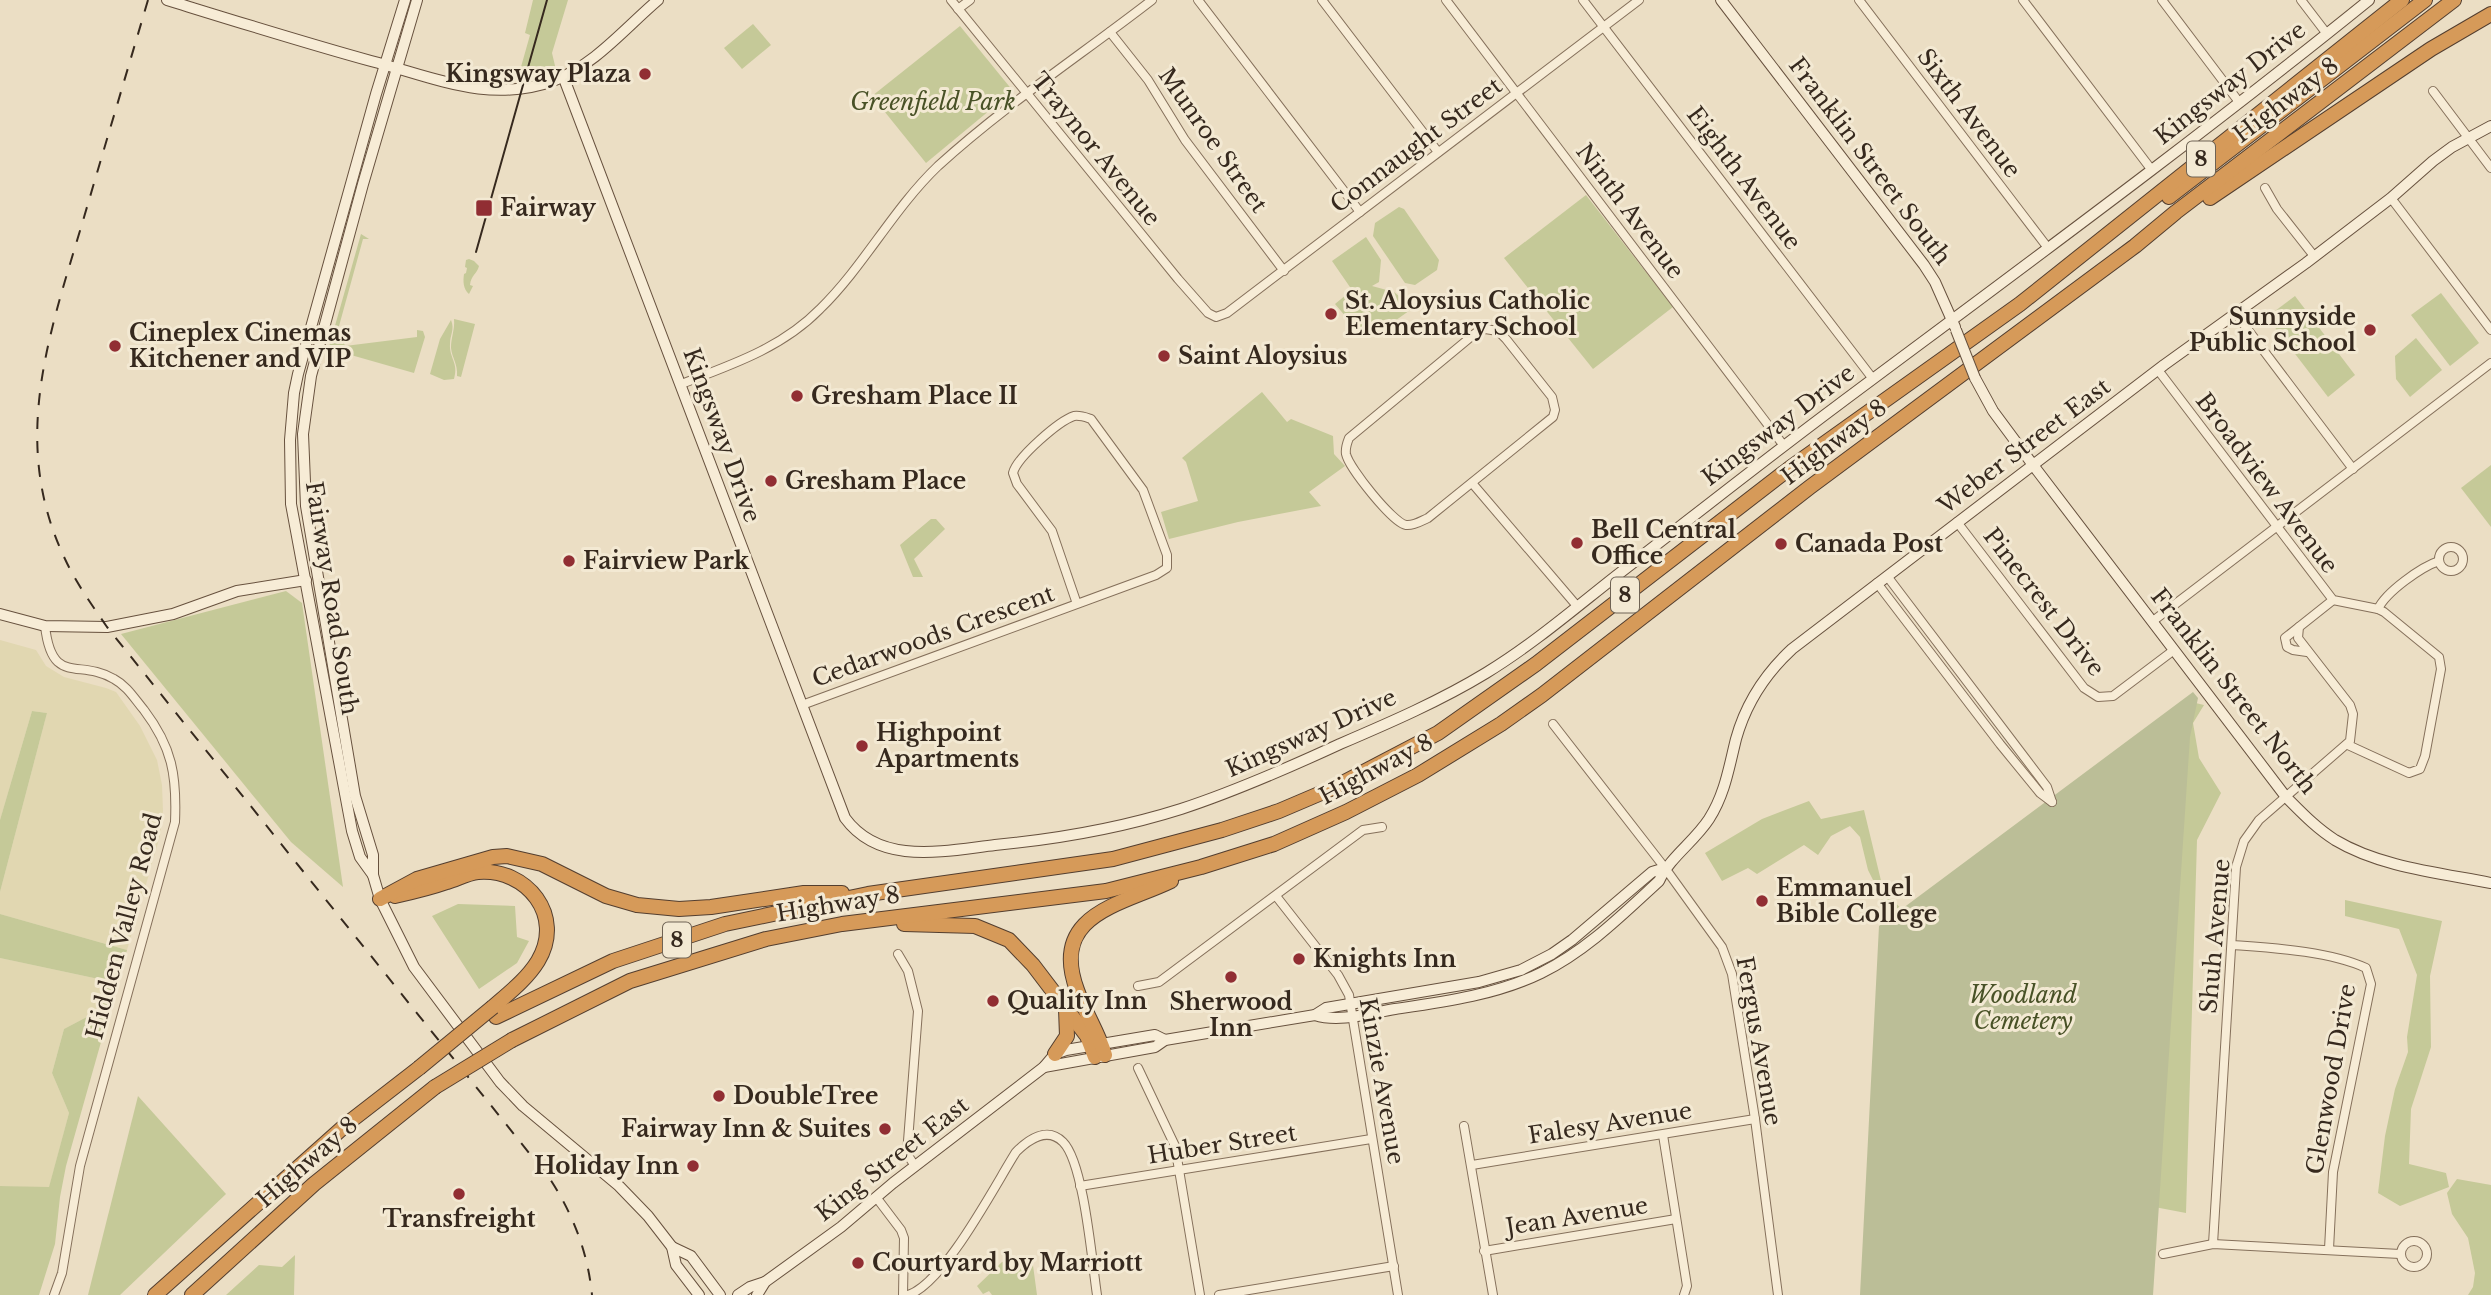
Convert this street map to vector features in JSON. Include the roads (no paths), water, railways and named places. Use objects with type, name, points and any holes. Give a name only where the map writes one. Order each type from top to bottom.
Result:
[{"type":"highway","name":"Highway 8","points":[[155,1295],[348,1123],[495,1012],[613,961],[725,924],[868,894],[1113,859],[1222,830],[1279,811],[1333,788],[1438,733],[1536,664],[1790,468],[2020,304],[2400,0]]},
{"type":"highway","points":[[2020,304],[2132,225],[2425,0]]},
{"type":"highway","name":"Highway 8","points":[[192,1295],[314,1184],[435,1087],[475,1060],[630,981],[766,939],[878,920],[1106,891],[1201,867],[1274,844],[1346,812],[1418,775],[1501,724],[1810,487],[2135,246],[2454,0]]},
{"type":"highway","points":[[2135,246],[2181,218],[2431,49],[2491,15]]},
{"type":"highway","points":[[380,899],[417,879],[493,857],[506,856],[542,864],[606,895],[637,905],[679,909],[804,893],[868,894]]},
{"type":"highway","points":[[1098,1049],[1072,973],[1073,947],[1078,934],[1100,911],[1201,867]]},
{"type":"highway","points":[[380,899],[418,891],[477,872],[502,874],[520,881],[536,895],[545,916],[548,937],[538,960],[495,1012]]},
{"type":"highway","points":[[878,920],[906,925],[975,926],[1000,935],[1024,954],[1098,1049]]},
{"type":"highway","points":[[1055,1054],[1067,1036],[1066,1007]]},
{"type":"main road","points":[[167,0],[431,80],[480,89],[522,88],[564,76],[601,52],[658,0]]},
{"type":"main road","name":"Fairway Road South","points":[[373,875],[360,857],[352,831],[291,495],[290,440],[294,393],[405,0]]},
{"type":"main road","name":"Fairway Road South","points":[[417,0],[311,376],[303,435],[306,506],[355,796],[373,855],[373,875],[380,899],[414,967],[500,1082],[541,1122],[619,1186],[656,1225],[672,1247],[676,1265],[699,1295]]},
{"type":"main road","name":"Franklin Street South","points":[[1721,0],[1924,265],[1954,326],[1975,378],[1993,411],[2033,465]]},
{"type":"main road","name":"Kingsway Drive","points":[[564,76],[845,818],[859,835],[885,849],[900,852],[952,850],[1045,840],[1129,823],[1180,809],[1279,772],[1409,712],[1483,674],[1577,606],[1873,379],[1954,326],[2048,248],[2369,0]]},
{"type":"main road","name":"Weber Street East","points":[[1315,1015],[1327,1019],[1353,1016],[1496,990],[1542,973],[1579,950],[1659,881],[1665,868],[1709,820],[1721,797],[1741,723],[1762,682],[1792,649],[2158,370],[2391,198],[2433,161],[2491,126]]},
{"type":"main road","name":"Franklin Street North","points":[[2033,465],[2286,797],[2319,829],[2374,858],[2418,869],[2491,881]]},
{"type":"main road","points":[[0,614],[45,626],[107,627],[173,614],[228,594],[306,580]]},
{"type":"main road","name":"Weber Street East","points":[[1098,1049],[1155,1047],[1165,1040],[1315,1015],[1326,1008],[1479,982],[1521,970],[1572,940],[1652,872],[1665,868]]},
{"type":"main road","points":[[1055,1054],[1098,1049]]},
{"type":"main road","name":"King Street East","points":[[1044,1067],[1063,1065],[1098,1049]]},
{"type":"main road","name":"King Street East","points":[[738,1295],[765,1282],[841,1227],[915,1166],[1044,1067],[1055,1054]]},
{"type":"main road","name":"Fairway Road South","points":[[672,1247],[691,1256],[720,1295]]},
{"type":"main road","name":"King Street East","points":[[757,1295],[765,1282]]},
{"type":"street","name":"Traynor Avenue","points":[[951,0],[1178,279],[1208,313],[1216,317]]},
{"type":"street","points":[[958,9],[970,0]]},
{"type":"street","points":[[681,384],[774,346],[818,312],[851,274],[915,190],[938,167],[1026,94],[1152,0]]},
{"type":"street","points":[[1198,0],[1360,212]]},
{"type":"street","points":[[1322,0],[1438,152]]},
{"type":"street","name":"Ninth Avenue","points":[[1446,0],[1784,446]]},
{"type":"street","name":"Eighth Avenue","points":[[1583,0],[1873,379]]},
{"type":"street","name":"Connaught Street","points":[[1216,317],[1227,313],[1284,271],[1639,0]]},
{"type":"street","name":"Sixth Avenue","points":[[1859,0],[2048,248]]},
{"type":"street","points":[[2023,0],[2151,169]]},
{"type":"street","points":[[2162,0],[2239,102]]},
{"type":"street","points":[[2301,0],[2327,34]]},
{"type":"street","name":"Munroe Street","points":[[1110,32],[1148,80],[1185,140],[1284,271]]},
{"type":"street","points":[[2432,91],[2491,168]]},
{"type":"street","points":[[2265,188],[2277,209],[2314,256]]},
{"type":"street","points":[[2391,198],[2491,330]]},
{"type":"street","points":[[2236,314],[2353,469]]},
{"type":"street","points":[[1491,329],[1498,331],[1506,339],[1552,397],[1555,410],[1547,423],[1472,483],[1427,518],[1412,525],[1402,524],[1392,517],[1350,464],[1346,446],[1353,433],[1478,331],[1491,329]]},
{"type":"street","points":[[2152,621],[2491,363]]},
{"type":"street","name":"Broadview Avenue","points":[[2158,370],[2333,600],[2378,609],[2439,657],[2441,669],[2425,756],[2420,769],[2409,773],[2348,745]]},
{"type":"street","name":"Cedarwoods Crescent","points":[[802,705],[1156,575],[1167,568],[1169,562],[1143,490],[1090,419],[1079,415],[1064,421],[1020,458],[1013,472],[1017,484],[1052,531],[1077,604]]},
{"type":"street","points":[[1472,483],[1577,606]]},
{"type":"street","name":"Pinecrest Drive","points":[[1957,522],[2084,688],[2098,697],[2113,696],[2174,650]]},
{"type":"street","points":[[2378,609],[2382,600],[2427,565],[2439,561]]},
{"type":"street","points":[[1877,583],[1990,731],[2040,793],[2052,802],[2047,787],[1887,576]]},
{"type":"street","points":[[2307,652],[2287,648],[2285,638],[2333,600]]},
{"type":"street","name":"Hidden Valley Road","points":[[45,626],[47,647],[58,662],[68,668],[111,677],[127,688],[157,728],[168,752],[177,788],[175,822],[80,1166],[62,1273],[54,1295]]},
{"type":"street","points":[[2299,627],[2298,638],[2307,652],[2350,705],[2353,714],[2348,745]]},
{"type":"street","points":[[1928,649],[1937,641]]},
{"type":"street","name":"Fergus Avenue","points":[[1553,724],[1665,868],[1716,937],[1726,957],[1755,1119],[1778,1295]]},
{"type":"street","points":[[1990,731],[1999,724]]},
{"type":"street","name":"Shuh Avenue","points":[[2213,1244],[2236,867],[2244,841],[2259,820],[2348,745]]},
{"type":"street","points":[[1138,986],[1159,982],[1363,830],[1382,827]]},
{"type":"street","name":"Kinzie Avenue","points":[[1276,895],[1338,975],[1349,995],[1398,1295]]},
{"type":"street","name":"Glenwood Drive","points":[[2232,944],[2283,948],[2354,962],[2366,968],[2371,984],[2333,1172],[2329,1249]]},
{"type":"street","points":[[898,954],[908,971],[918,1011],[907,1154],[915,1166]]},
{"type":"street","points":[[1138,1068],[1175,1146],[1200,1295]]},
{"type":"street","name":"Falesy Avenue","points":[[1472,1165],[1755,1119]]},
{"type":"street","points":[[1464,1126],[1493,1295]]},
{"type":"street","points":[[908,1295],[917,1292],[952,1255],[1016,1152],[1026,1143],[1043,1135],[1051,1135],[1063,1142],[1076,1169],[1097,1295]]},
{"type":"street","points":[[1663,1135],[1687,1286],[1684,1295]]},
{"type":"street","name":"Huber Street","points":[[1080,1186],[1371,1139]]},
{"type":"street","points":[[876,1197],[904,1238],[903,1295]]},
{"type":"street","name":"Jean Avenue","points":[[1484,1251],[1676,1219]]},
{"type":"street","points":[[2163,1254],[2213,1244],[2400,1254]]},
{"type":"street","points":[[1219,1295],[1395,1266]]},
{"type":"tram line","points":[[476,252],[547,0]]},
{"type":"railway","points":[[148,0],[69,266],[47,350],[37,433],[40,474],[49,516],[69,568],[107,627],[550,1179],[578,1234],[592,1295]]},
{"type":"place","name":"Kingsway Plaza","points":[[645,74]]},
{"type":"place","name":"Fairway","points":[[484,208]]},
{"type":"place","name":"St. Aloysius Catholic Elementary School","points":[[1331,314]]},
{"type":"place","name":"Sunnyside Public School","points":[[2370,330]]},
{"type":"place","name":"Cineplex Cinemas Kitchener and VIP","points":[[115,346]]},
{"type":"place","name":"Saint Aloysius","points":[[1164,356]]},
{"type":"place","name":"Gresham Place II","points":[[797,396]]},
{"type":"place","name":"Gresham Place","points":[[771,481]]},
{"type":"place","name":"Bell Central Office","points":[[1577,543]]},
{"type":"place","name":"Canada Post","points":[[1781,544]]},
{"type":"place","name":"Fairview Park","points":[[569,561]]},
{"type":"place","name":"Highpoint Apartments","points":[[862,746]]},
{"type":"place","name":"Emmanuel Bible College","points":[[1762,901]]},
{"type":"place","name":"Knights Inn","points":[[1299,959]]},
{"type":"place","name":"Sherwood Inn","points":[[1231,977]]},
{"type":"place","name":"Quality Inn","points":[[993,1001]]},
{"type":"place","name":"DoubleTree","points":[[719,1096]]},
{"type":"place","name":"Fairway Inn & Suites","points":[[885,1129]]},
{"type":"place","name":"Holiday Inn","points":[[693,1166]]},
{"type":"place","name":"Transfreight","points":[[459,1194]]},
{"type":"place","name":"Courtyard by Marriott","points":[[858,1263]]},
{"type":"park label","name":"Greenfield Park","points":[[933,102]]},
{"type":"park label","name":"Woodland Cemetery","points":[[2023,1008]]}]
